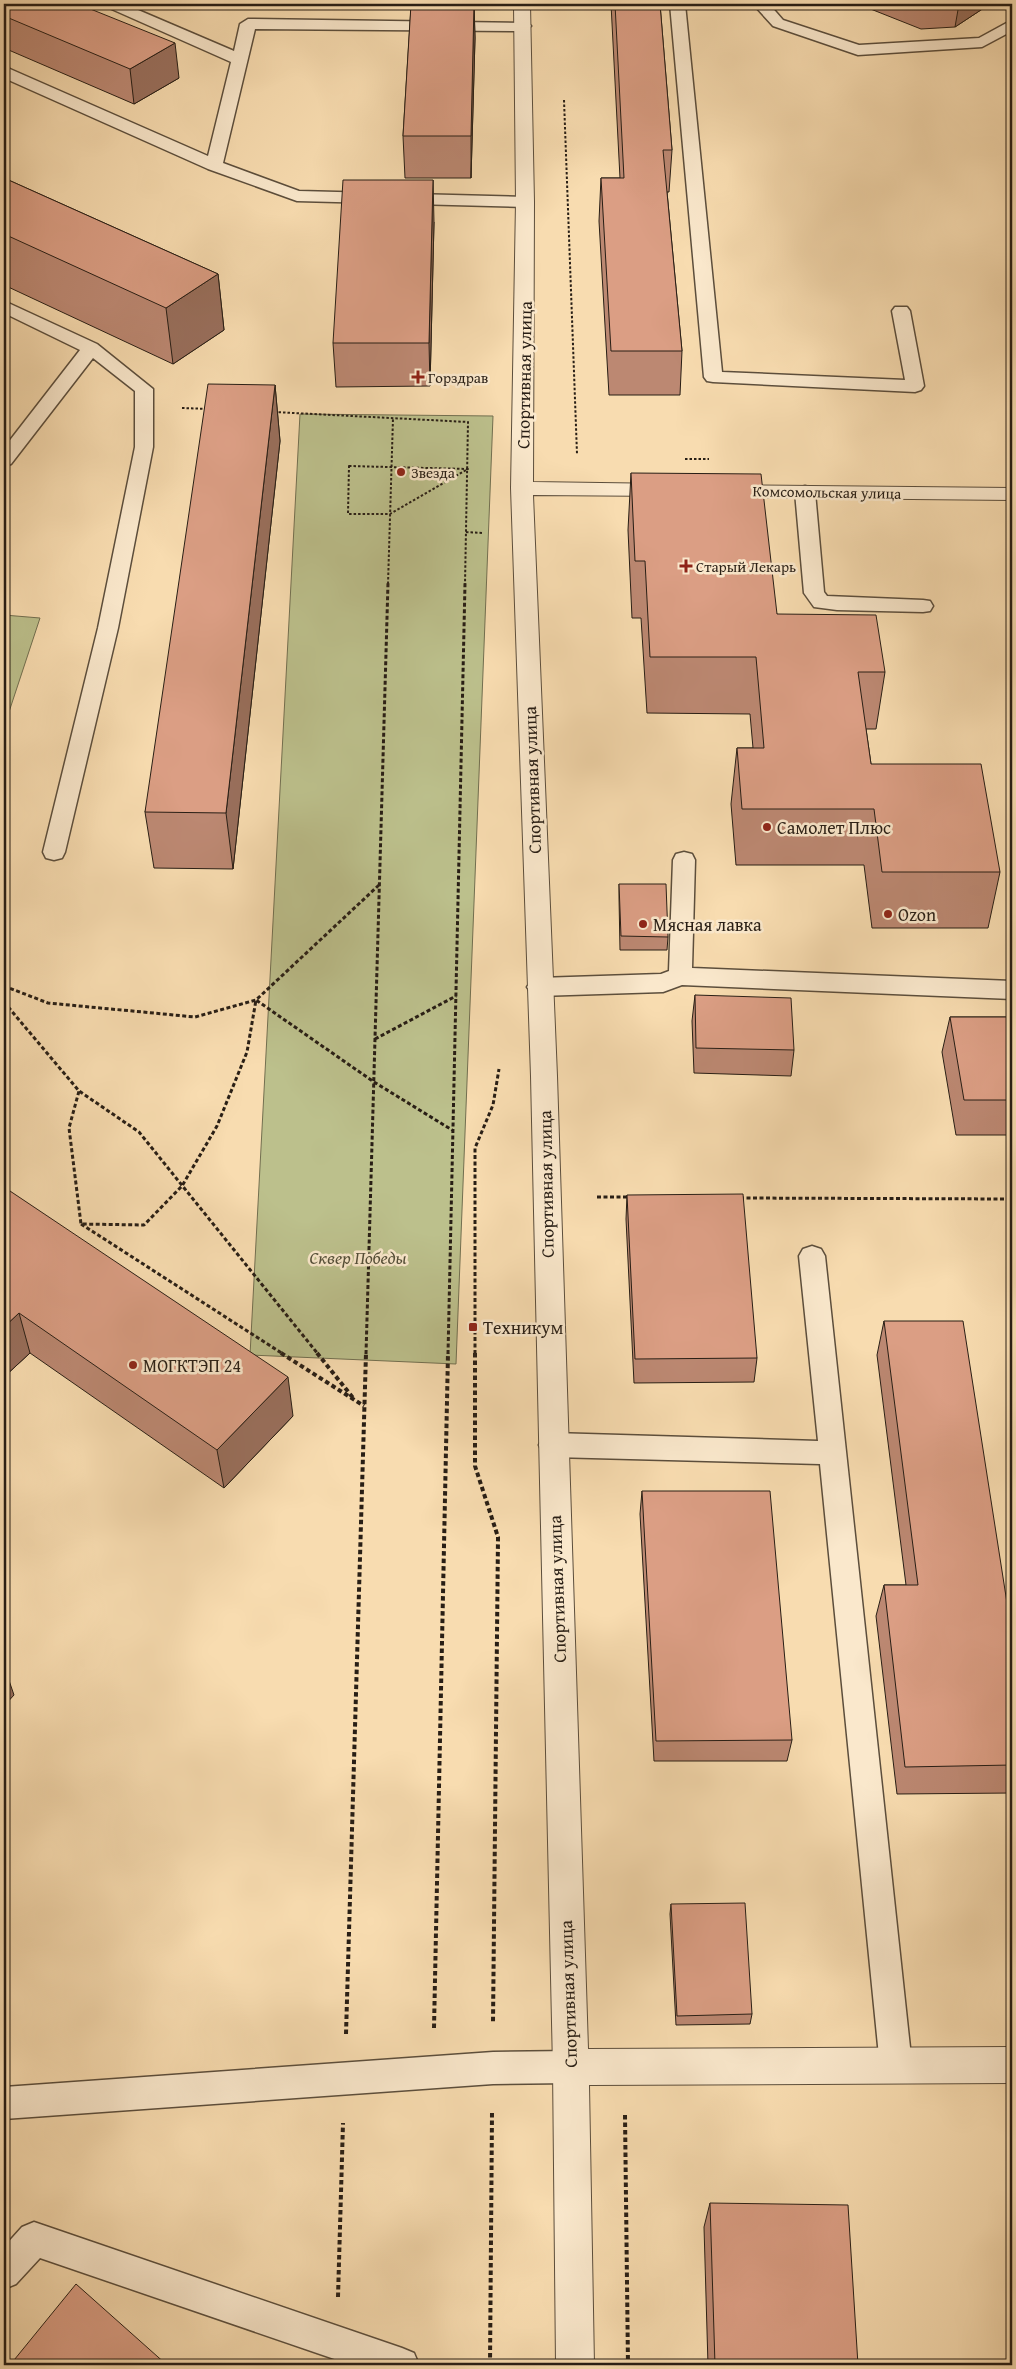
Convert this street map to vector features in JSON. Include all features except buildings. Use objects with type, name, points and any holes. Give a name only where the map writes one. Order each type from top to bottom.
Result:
[{"type":"street","name":"Спортивная улица","points":[[522,15],[525,202],[522,488],[543,1057],[570,2067],[575,2365]]},
{"type":"street","name":"Комсомольская улица","points":[[522,488],[1012,494]]},
{"type":"street","points":[[570,2067],[1012,2065]]},
{"type":"lane","points":[[112,4],[238,59]]},
{"type":"lane","points":[[677,4],[713,377],[915,386],[901,311]]},
{"type":"lane","points":[[760,4],[778,23],[858,50],[982,42],[1012,26]]},
{"type":"lane","points":[[214,165],[238,59],[248,24],[522,15]]},
{"type":"lane","points":[[4,72],[214,165],[297,196],[525,202]]},
{"type":"lane","points":[[4,306],[91,348],[144,389],[144,447],[108,628],[54,852]]},
{"type":"lane","points":[[4,460],[91,348]]},
{"type":"lane","points":[[804,492],[814,592],[821,602],[923,606]]},
{"type":"lane","points":[[680,976],[684,860]]},
{"type":"lane","points":[[540,987],[663,983],[680,976],[1012,990]]},
{"type":"lane","points":[[812,1256],[896,2066]]},
{"type":"lane","points":[[553,1445],[832,1452]]},
{"type":"lane","points":[[4,2103],[493,2068],[570,2067]]},
{"type":"lane","points":[[4,2272],[34,2239],[402,2365]]},
{"type":"path","points":[[564,92],[577,457]]},
{"type":"path","points":[[144,406],[213,410]]},
{"type":"path","points":[[273,412],[468,422],[433,2072]]},
{"type":"path","points":[[337,2343],[393,418]]},
{"type":"path","points":[[349,466],[468,469],[390,514],[348,514],[349,466]]},
{"type":"path","points":[[4,986],[48,1003],[195,1017],[256,1000],[379,885]]},
{"type":"path","points":[[375,1040],[456,995]]},
{"type":"path","points":[[256,1000],[374,1082],[453,1130]]},
{"type":"path","points":[[81,1224],[144,1225],[182,1186],[217,1126],[244,1060],[256,1000]]},
{"type":"path","points":[[4,1002],[79,1091],[139,1132],[354,1399]]},
{"type":"path","points":[[490,2365],[498,1537],[475,1466],[475,1148],[493,1105],[499,1065]]},
{"type":"path","points":[[79,1091],[69,1128],[81,1224]]},
{"type":"path","points":[[597,1197],[637,1197]]},
{"type":"path","points":[[736,1198],[1012,1199]]},
{"type":"path","points":[[81,1224],[364,1406]]},
{"type":"path","points":[[624,2067],[628,2365]]},
{"type":"green space","name":"Сквер Победы","points":[[300,414],[493,416],[456,1364],[250,1355]]},
{"type":"green space","points":[[4,615],[40,618],[4,727]]},
{"type":"place","name":"Горздрав","points":[[418,377]]},
{"type":"place","name":"Звезда","points":[[401,472]]},
{"type":"place","name":"Старый Лекарь","points":[[686,566]]},
{"type":"place","name":"Самолет Плюс","points":[[767,827]]},
{"type":"place","name":"Ozon","points":[[888,914]]},
{"type":"place","name":"Мясная лавка","points":[[643,924]]},
{"type":"place","name":"Техникум","points":[[473,1327]]},
{"type":"place","name":"МОГКТЭП 24","points":[[133,1365]]}]
